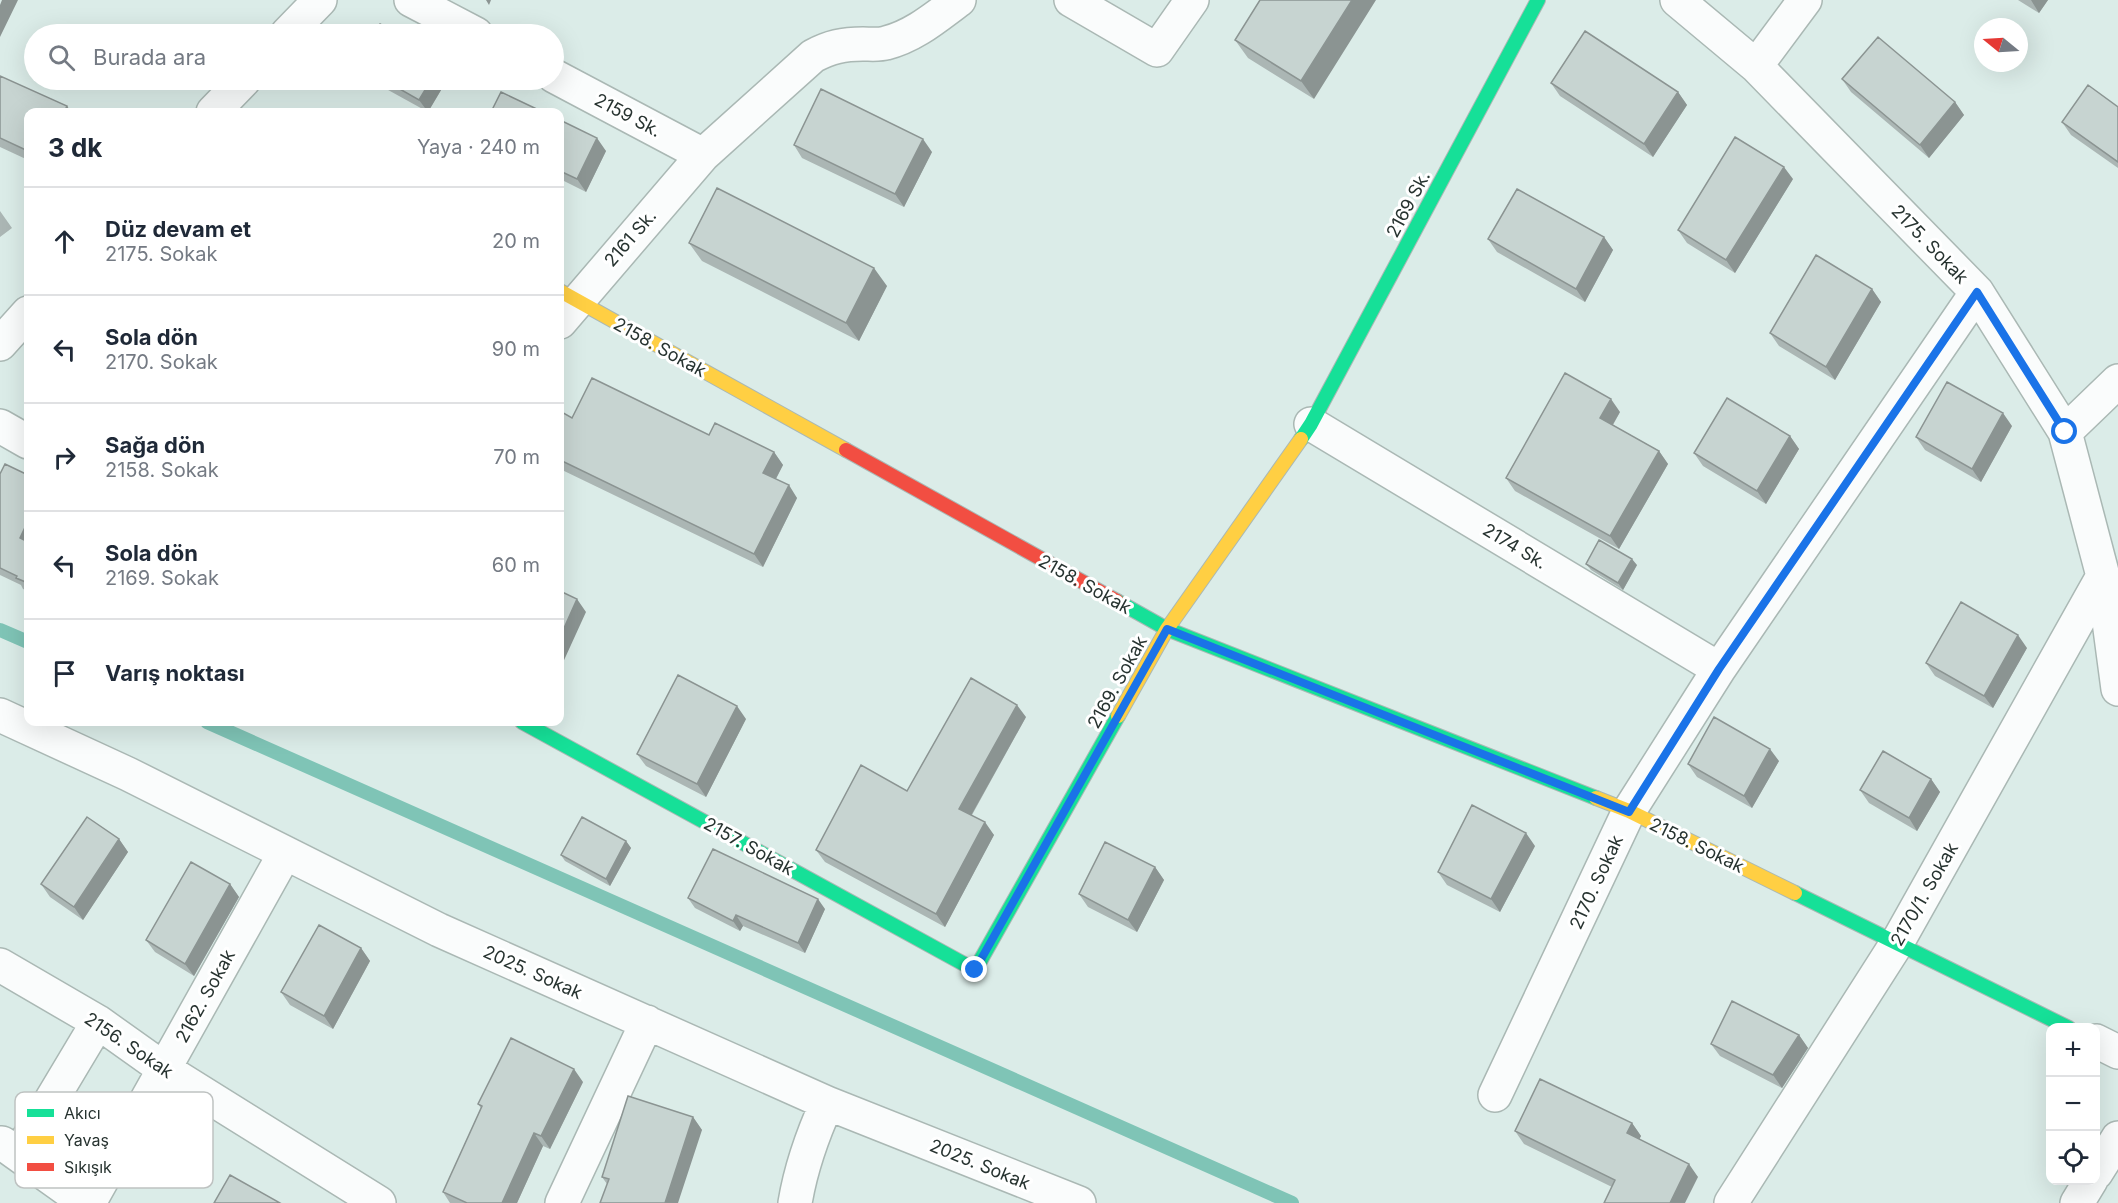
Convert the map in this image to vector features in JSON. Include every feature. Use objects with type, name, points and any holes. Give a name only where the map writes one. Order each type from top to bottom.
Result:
[{"type":"street","points":[[297,24],[320,0]]},
{"type":"street","points":[[411,0],[457,24]]},
{"type":"street","name":"2161 Sk.","points":[[565,305],[703,155],[813,56],[842,44],[883,44],[902,38],[918,30],[959,0]]},
{"type":"street","points":[[1071,0],[1157,50],[1192,0]]},
{"type":"street","name":"2169 Sk.","points":[[1311,424],[1538,0]]},
{"type":"street","name":"2175. Sokak","points":[[1677,0],[1756,66],[1977,292],[2065,432],[2103,576],[2118,689]]},
{"type":"street","points":[[1756,66],[1805,0]]},
{"type":"street","name":"2159 Sk.","points":[[564,81],[703,155]]},
{"type":"street","points":[[225,108],[237,90]]},
{"type":"street","name":"2170. Sokak","points":[[1495,1095],[1629,812],[1719,669],[1977,292]]},
{"type":"street","name":"2158. Sokak","points":[[565,305],[1167,629],[1629,812],[2059,1023]]},
{"type":"street","points":[[0,344],[24,317]]},
{"type":"street","points":[[2065,432],[2118,381]]},
{"type":"street","name":"2169. Sokak","points":[[975,970],[1167,629],[1311,424]]},
{"type":"street","name":"2174 Sk.","points":[[1311,424],[1719,669]]},
{"type":"street","points":[[0,426],[24,440]]},
{"type":"street","name":"2170/1. Sokak","points":[[1731,1203],[1897,943],[2103,576]]},
{"type":"street","name":"2025. Sokak","points":[[0,715],[128,774],[439,930],[826,1103],[1078,1203]]},
{"type":"street","name":"2157. Sokak","points":[[529,726],[975,970]]},
{"type":"street","name":"2162. Sokak","points":[[151,1092],[285,853]]},
{"type":"street","name":"2156. Sokak","points":[[0,965],[98,1022],[201,1092]]},
{"type":"street","points":[[49,1092],[98,1022]]},
{"type":"street","points":[[562,1203],[647,1022]]},
{"type":"street","points":[[2100,1043],[2118,1052]]},
{"type":"street","name":"2156. Sokak","points":[[213,1100],[379,1203]]},
{"type":"street","points":[[795,1203],[810,1140],[826,1103]]},
{"type":"street","points":[[2100,1167],[2118,1138]]},
{"type":"street","points":[[2077,1203],[2088,1185]]},
{"type":"street","points":[[67,1188],[88,1203]]},
{"type":"street","name":"2162. Sokak","points":[[88,1203],[97,1188]]},
{"type":"building","points":[[1260,0],[1352,0],[1301,81],[1235,40]]},
{"type":"building","points":[[1585,31],[1678,92],[1644,144],[1551,83]]},
{"type":"building","points":[[1878,37],[1955,102],[1920,145],[1842,79]]},
{"type":"building","points":[[0,76],[24,87],[24,90],[31,90],[67,106],[66,108],[24,108],[24,149],[0,138]]},
{"type":"building","points":[[2088,85],[2118,107],[2118,162],[2062,122]]},
{"type":"building","points":[[821,89],[923,139],[895,194],[794,145]]},
{"type":"building","points":[[402,90],[425,90],[419,100]]},
{"type":"building","points":[[501,92],[535,108],[493,108]]},
{"type":"building","points":[[564,122],[597,138],[577,179],[564,173]]},
{"type":"building","points":[[1735,137],[1784,167],[1726,260],[1678,230]]},
{"type":"building","points":[[717,188],[874,268],[846,323],[689,243]]},
{"type":"building","points":[[1517,189],[1604,237],[1576,289],[1488,239]]},
{"type":"building","points":[[1816,255],[1872,289],[1826,367],[1770,333]]},
{"type":"building","points":[[1565,373],[1611,399],[1600,418],[1659,451],[1610,536],[1506,478]]},
{"type":"building","points":[[592,378],[709,435],[715,423],[774,452],[763,473],[789,485],[754,554],[564,462],[564,413],[572,418]]},
{"type":"building","points":[[1947,382],[2003,413],[1972,469],[1916,437]]},
{"type":"building","points":[[1727,398],[1790,436],[1757,491],[1694,453]]},
{"type":"building","points":[[5,464],[24,473],[24,530],[20,538],[24,540],[24,581],[0,568],[0,474]]},
{"type":"building","points":[[1599,540],[1632,559],[1618,583],[1586,564]]},
{"type":"building","points":[[564,593],[577,599],[564,628]]},
{"type":"building","points":[[1961,602],[2018,635],[1984,696],[1926,663]]},
{"type":"building","points":[[678,675],[737,706],[697,784],[637,754]]},
{"type":"building","points":[[971,678],[1017,705],[959,809],[985,822],[936,914],[816,850],[861,765],[907,791]]},
{"type":"building","points":[[1714,717],[1770,749],[1744,796],[1688,764]]},
{"type":"building","points":[[1883,751],[1931,779],[1909,818],[1860,790]]},
{"type":"building","points":[[1472,805],[1526,833],[1491,899],[1438,872]]},
{"type":"building","points":[[87,817],[119,839],[74,907],[41,884]]},
{"type":"building","points":[[582,817],[626,841],[606,879],[561,855]]},
{"type":"building","points":[[1105,842],[1155,867],[1128,920],[1079,894]]},
{"type":"building","points":[[713,849],[818,899],[798,943],[736,915],[733,921],[688,898]]},
{"type":"building","points":[[191,862],[230,884],[185,964],[146,940]]},
{"type":"building","points":[[319,925],[361,948],[324,1016],[281,992]]},
{"type":"building","points":[[1732,1001],[1799,1035],[1773,1075],[1711,1044]]},
{"type":"building","points":[[511,1038],[574,1069],[541,1136],[534,1133],[502,1203],[467,1203],[443,1192],[482,1106],[478,1104]]},
{"type":"building","points":[[1540,1079],[1632,1123],[1627,1133],[1689,1164],[1670,1203],[1604,1203],[1615,1180],[1515,1131]]},
{"type":"building","points":[[628,1096],[693,1117],[665,1203],[600,1203],[609,1179],[602,1177]]},
{"type":"building","points":[[230,1175],[280,1203],[214,1203]]},
{"type":"waterway","points":[[0,630],[24,640]]},
{"type":"waterway","points":[[216,726],[1292,1203]]},
{"type":"traffic: fast","points":[[1301,439],[1538,0]]},
{"type":"traffic: fast","points":[[1117,601],[1167,629],[1596,798]]},
{"type":"traffic: fast","points":[[529,726],[975,970],[1118,716]]},
{"type":"traffic: fast","points":[[1795,893],[2059,1023]]},
{"type":"traffic: slow","points":[[564,293],[846,450]]},
{"type":"traffic: slow","points":[[1118,716],[1167,629],[1301,439]]},
{"type":"traffic: slow","points":[[1596,798],[1629,811],[1795,893]]},
{"type":"traffic: jam","points":[[846,450],[1117,601]]},
{"type":"route","points":[[975,970],[1167,629],[1629,812],[1719,669],[1977,292],[2065,432]]}]
